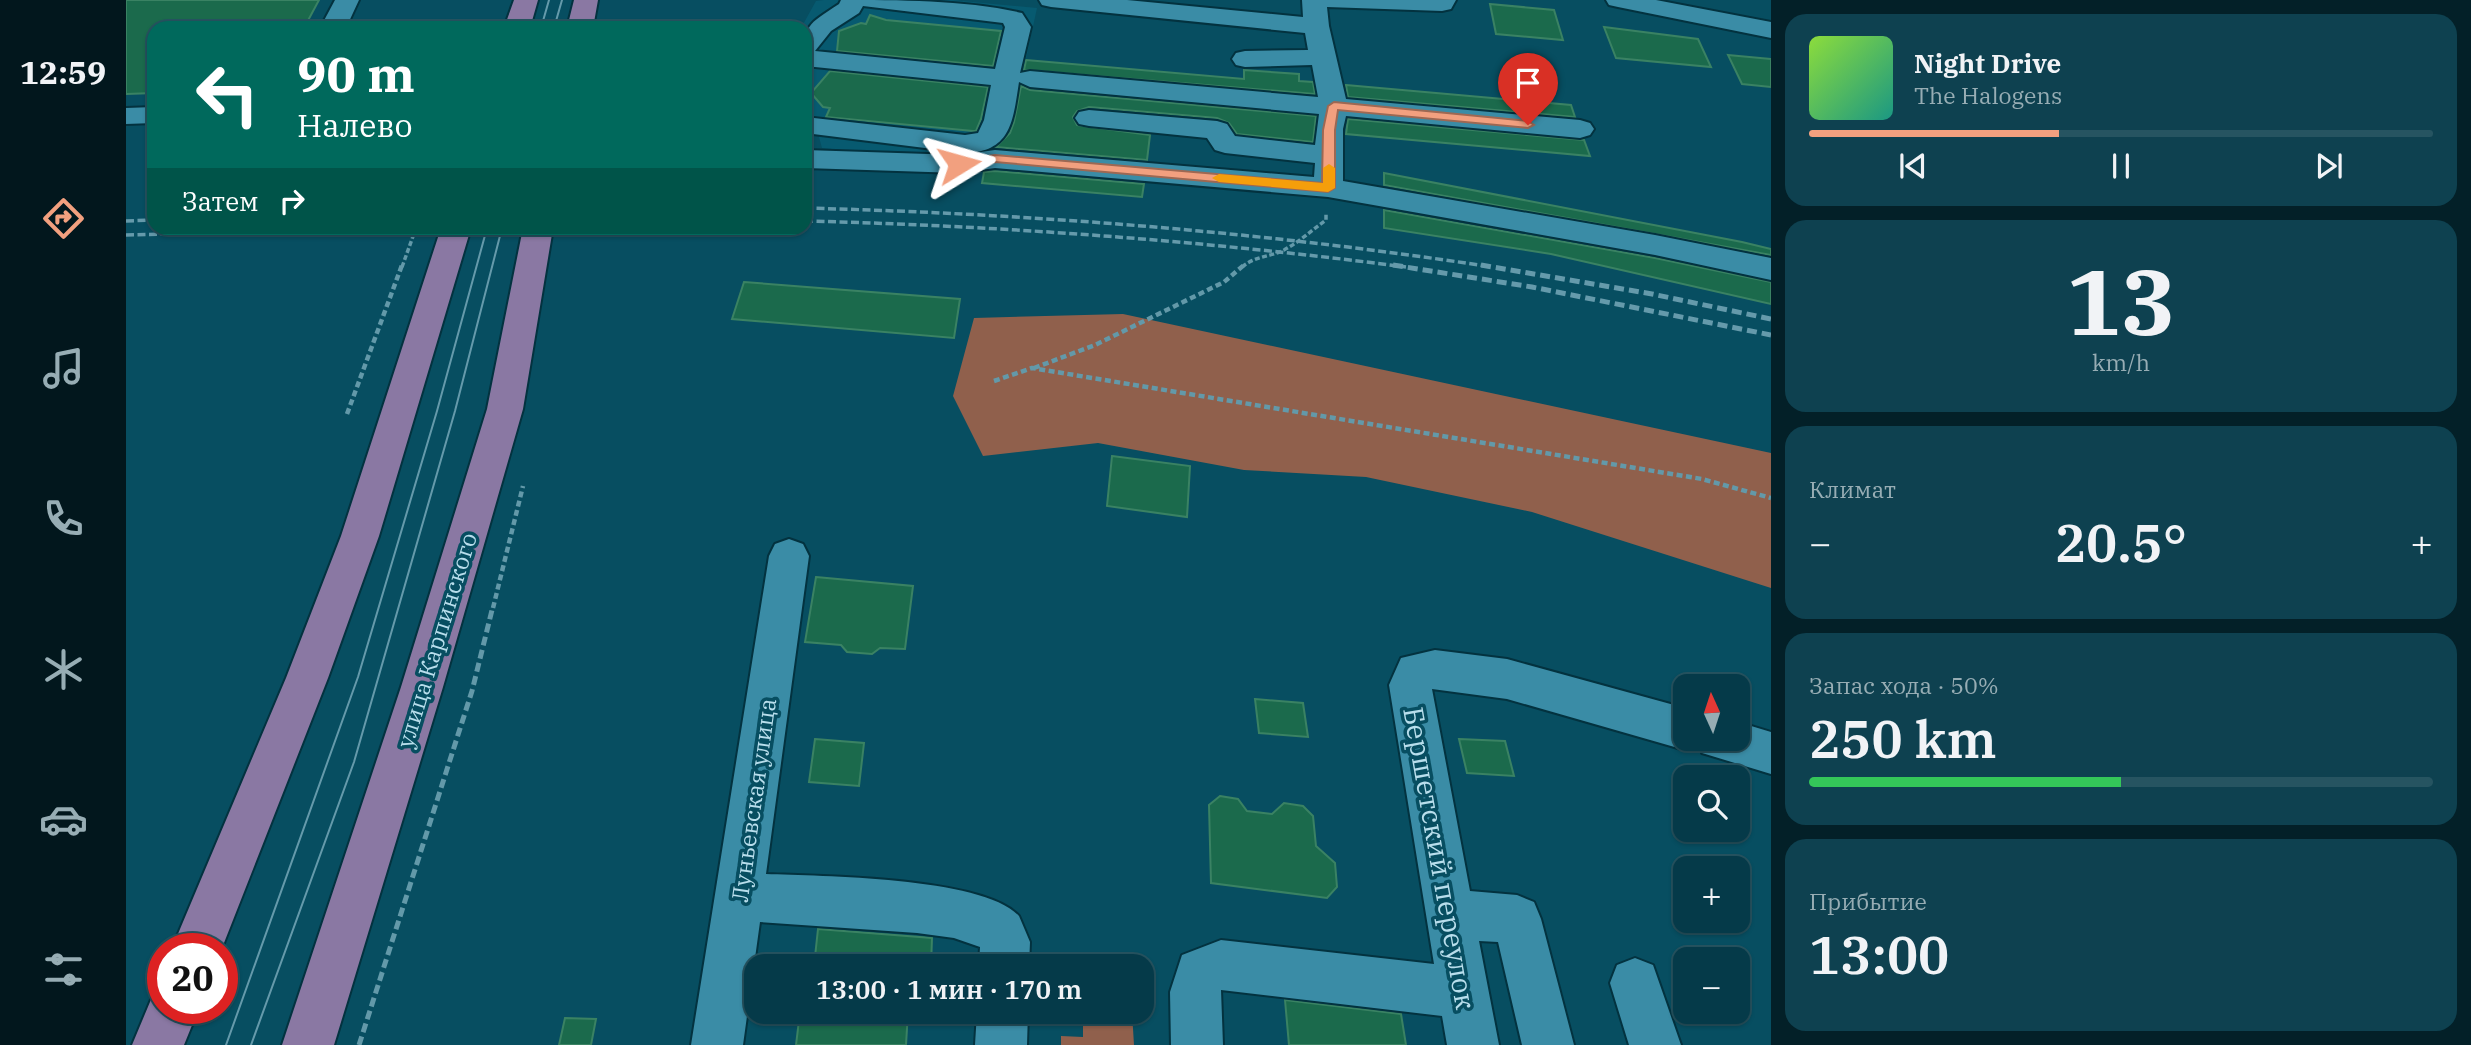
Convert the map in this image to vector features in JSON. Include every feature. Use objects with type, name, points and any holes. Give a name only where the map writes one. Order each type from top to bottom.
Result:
[{"type":"main road","points":[[519,21],[526,0]]},
{"type":"main road","points":[[582,21],[586,0]]},
{"type":"main road","points":[[203,933],[307,678],[360,536],[454,235]]},
{"type":"main road","name":"улица Карпинского","points":[[308,1045],[422,687],[505,409],[537,235]]},
{"type":"main road","points":[[158,1045],[167,1024]]},
{"type":"street","points":[[336,21],[347,0]]},
{"type":"street","points":[[812,38],[822,26],[850,8],[853,0]]},
{"type":"street","points":[[812,126],[965,144],[982,142],[992,135],[1018,79],[1018,27],[1013,18],[1000,13],[872,0]]},
{"type":"street","points":[[1051,0],[1315,13],[1334,106],[1329,130],[1328,188]]},
{"type":"street","points":[[1328,0],[1442,4],[1444,0]]},
{"type":"street","points":[[1618,0],[1771,30]]},
{"type":"street","points":[[1245,59],[1323,57]]},
{"type":"street","points":[[812,59],[1580,130]]},
{"type":"street","points":[[126,116],[147,115]]},
{"type":"street","points":[[1090,118],[1217,130],[1225,144],[1330,156]]},
{"type":"street","points":[[812,159],[959,164],[995,159],[1328,188],[1655,245],[1771,269]]},
{"type":"street","name":"Луньевская улица","points":[[718,1045],[789,556]]},
{"type":"street","name":"Бершетский переулок","points":[[1473,1045],[1410,685],[1416,672],[1435,669],[1507,678],[1673,726]]},
{"type":"street","points":[[1750,748],[1771,754]]},
{"type":"street","points":[[739,897],[941,910],[992,924],[1002,932],[1005,954]]},
{"type":"street","points":[[1450,914],[1517,919],[1548,1045]]},
{"type":"street","points":[[1197,1045],[1195,992],[1200,973],[1221,965],[1464,993]]},
{"type":"street","points":[[1635,983],[1656,1045]]},
{"type":"street","points":[[1001,1045],[1002,1024]]},
{"type":"path","points":[[994,381],[1096,345],[1228,281],[1235,277],[1246,263],[1280,251],[1326,220]]},
{"type":"path","points":[[347,414],[413,235]]},
{"type":"path","points":[[1032,368],[1702,479],[1771,498]]},
{"type":"path","points":[[359,1045],[472,691],[525,477]]},
{"type":"shaded area","points":[[951,0],[1037,8],[1015,110],[992,152],[944,160],[822,148],[817,130],[812,130],[812,21],[805,21],[816,1]]},
{"type":"shaded area","points":[[1123,314],[1771,453],[1771,588],[1532,512],[1366,477],[1244,470],[1098,443],[983,456],[953,396],[974,318]]},
{"type":"shaded area","points":[[1083,1024],[1133,1024],[1134,1045],[1061,1045],[1061,1036],[1083,1037]]},
{"type":"building","points":[[126,0],[319,0],[308,21],[147,21],[147,93],[126,94]]},
{"type":"building","points":[[1490,4],[1554,10],[1563,40],[1496,34]]},
{"type":"building","points":[[870,15],[886,20],[1001,31],[993,66],[837,51],[839,31],[861,23],[866,24]]},
{"type":"building","points":[[1604,27],[1698,39],[1711,67],[1616,58]]},
{"type":"building","points":[[1728,55],[1771,59],[1771,87],[1742,84]]},
{"type":"building","points":[[1026,60],[1244,79],[1244,70],[1299,74],[1299,81],[1313,82],[1315,94],[1024,70]]},
{"type":"building","points":[[830,71],[988,87],[976,131],[826,117],[830,108],[823,107],[812,92]]},
{"type":"building","points":[[1346,85],[1571,105],[1575,117],[1348,97]]},
{"type":"building","points":[[1021,86],[1030,90],[1316,116],[1313,142],[1237,134],[1229,123],[1217,118],[1089,107],[1077,111],[1073,117],[1077,125],[1150,135],[1147,160],[996,147],[1010,133]]},
{"type":"building","points":[[1348,119],[1584,140],[1590,156],[1346,134]]},
{"type":"building","points":[[984,172],[1144,184],[1142,197],[982,183]]},
{"type":"building","points":[[1384,173],[1742,242],[1771,249],[1771,255],[1384,185]]},
{"type":"building","points":[[1384,210],[1655,258],[1771,282],[1771,304],[1551,254],[1384,228]]},
{"type":"building","points":[[744,282],[960,299],[954,338],[732,319]]},
{"type":"building","points":[[1112,456],[1190,466],[1187,517],[1107,506]]},
{"type":"building","points":[[816,577],[913,586],[905,649],[880,648],[872,654],[847,652],[841,645],[805,642]]},
{"type":"building","points":[[1255,699],[1303,703],[1308,737],[1259,733]]},
{"type":"building","points":[[815,739],[864,743],[859,786],[809,782]]},
{"type":"building","points":[[1459,739],[1505,741],[1514,776],[1467,773]]},
{"type":"building","points":[[1220,796],[1238,799],[1247,811],[1272,814],[1284,803],[1303,806],[1313,816],[1316,846],[1335,863],[1337,887],[1327,898],[1211,883],[1209,805]]},
{"type":"building","points":[[818,929],[932,938],[931,954],[815,954]]},
{"type":"building","points":[[1285,1000],[1401,1014],[1406,1045],[1289,1045]]},
{"type":"building","points":[[565,1018],[596,1019],[591,1045],[559,1045]]},
{"type":"building","points":[[799,1024],[907,1024],[906,1045],[796,1045]]},
{"type":"tram line","points":[[543,21],[549,0]]},
{"type":"tram line","points":[[556,21],[562,0]]},
{"type":"tram line","points":[[226,1045],[358,677],[437,411],[485,235]]},
{"type":"tram line","points":[[251,1045],[354,762],[455,411],[500,235]]},
{"type":"railway","points":[[812,208],[978,215],[1150,227],[1321,244],[1492,267]]},
{"type":"railway","points":[[126,221],[147,220]]},
{"type":"railway","points":[[812,221],[1106,236],[1405,267]]},
{"type":"railway","points":[[126,235],[147,234]]},
{"type":"railway","points":[[1393,265],[1405,267]]},
{"type":"railway","points":[[1481,265],[1652,294],[1771,319]]},
{"type":"railway","points":[[1405,267],[1532,287],[1771,335]]},
{"type":"slow traffic","points":[[1219,178],[1328,188],[1329,168]]},
{"type":"route","points":[[959,164],[995,159],[1328,188],[1329,130],[1334,106],[1528,125]]}]
